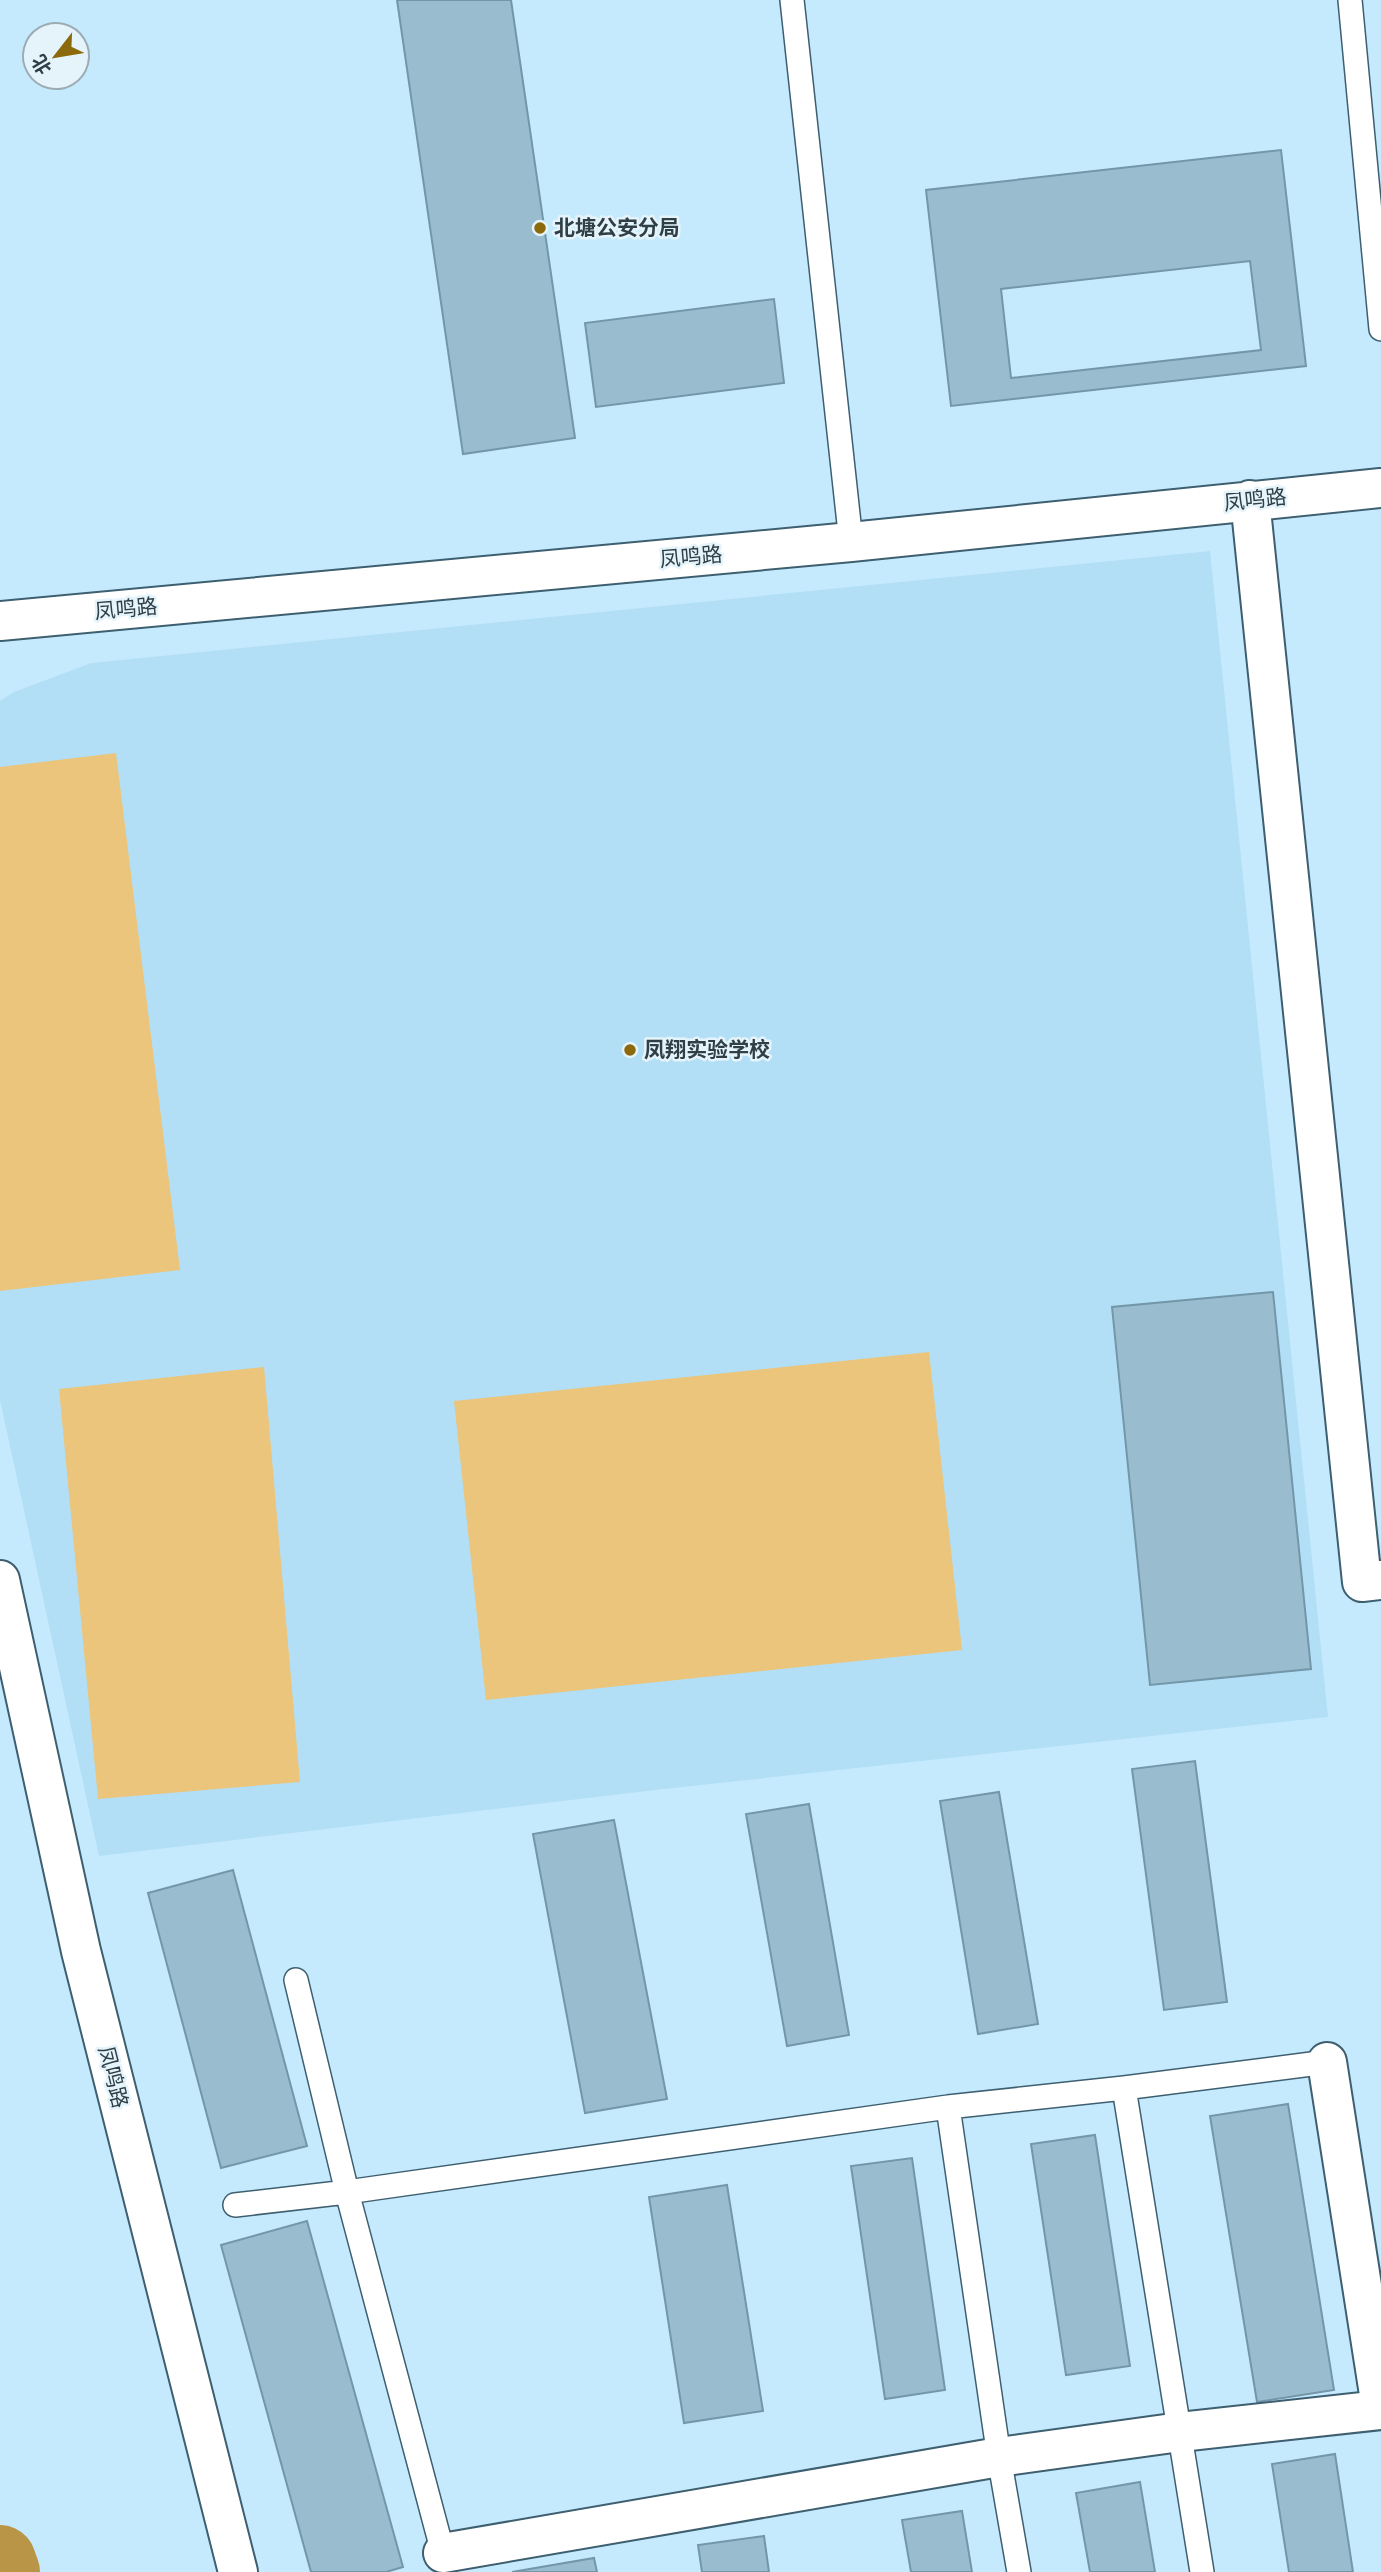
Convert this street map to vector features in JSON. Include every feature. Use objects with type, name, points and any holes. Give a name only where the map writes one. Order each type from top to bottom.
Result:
[{"type":"street","name":"凤鸣路","points":[[0,621],[850,542],[1381,488]]},
{"type":"street","points":[[1250,500],[1362,1581],[1381,1580]]},
{"type":"street","name":"凤鸣路","points":[[0,1580],[81,1951],[238,2572]]},
{"type":"street","points":[[443,2553],[999,2457],[1381,2408],[1327,2062]]},
{"type":"lane","points":[[792,0],[850,542]]},
{"type":"lane","points":[[1350,0],[1381,329]]},
{"type":"lane","points":[[296,1980],[347,2192],[443,2553]]},
{"type":"lane","points":[[235,2205],[347,2192],[948,2107],[1327,2062]]},
{"type":"lane","points":[[1124,2088],[1202,2572]]},
{"type":"lane","points":[[948,2107],[1018,2572]]},
{"type":"shaded area","name":"凤翔实验学校","points":[[1210,551],[1328,1717],[664,1789],[99,1856],[0,1400],[0,701],[14,692],[91,663]]},
{"type":"shaded area","points":[[116,753],[180,1270],[0,1291],[0,767]]},
{"type":"shaded area","points":[[929,1352],[962,1650],[486,1700],[454,1401]]},
{"type":"shaded area","points":[[264,1367],[300,1782],[98,1799],[59,1389]]},
{"type":"building","points":[[397,0],[511,0],[575,438],[463,454]]},
{"type":"building","points":[[1281,150],[1306,366],[951,406],[926,190]],"holes":[[[1250,261],[1261,350],[1011,378],[1001,289]]]},
{"type":"building","points":[[774,299],[784,383],[596,407],[585,323]]},
{"type":"building","points":[[1273,1292],[1311,1669],[1150,1685],[1112,1307]]},
{"type":"building","points":[[1195,1761],[1227,2002],[1164,2010],[1132,1769]]},
{"type":"building","points":[[999,1792],[1038,2024],[978,2034],[940,1801]]},
{"type":"building","points":[[809,1804],[849,2035],[787,2046],[746,1814]]},
{"type":"building","points":[[614,1820],[667,2099],[585,2113],[533,1834]]},
{"type":"building","points":[[233,1870],[307,2146],[221,2168],[148,1893]]},
{"type":"building","points":[[1288,2104],[1334,2390],[1257,2402],[1210,2116]]},
{"type":"building","points":[[1095,2135],[1130,2366],[1066,2375],[1031,2144]]},
{"type":"building","points":[[912,2158],[945,2390],[885,2399],[851,2166]]},
{"type":"building","points":[[727,2185],[763,2411],[684,2423],[649,2197]]},
{"type":"building","points":[[307,2221],[403,2567],[386,2572],[311,2572],[221,2245]]},
{"type":"building","points":[[1335,2454],[1353,2572],[1289,2572],[1272,2464]]},
{"type":"building","points":[[1140,2482],[1155,2572],[1090,2572],[1076,2493]]},
{"type":"building","points":[[962,2511],[972,2572],[911,2572],[902,2520]]},
{"type":"building","points":[[764,2536],[769,2572],[702,2572],[698,2545]]},
{"type":"building","points":[[594,2558],[597,2572],[512,2572]]},
{"type":"waterway","points":[[0,2561],[4,2572]]},
{"type":"place","name":"北塘公安分局","points":[[540,228]]},
{"type":"place","name":"凤翔实验学校","points":[[630,1050]]}]
